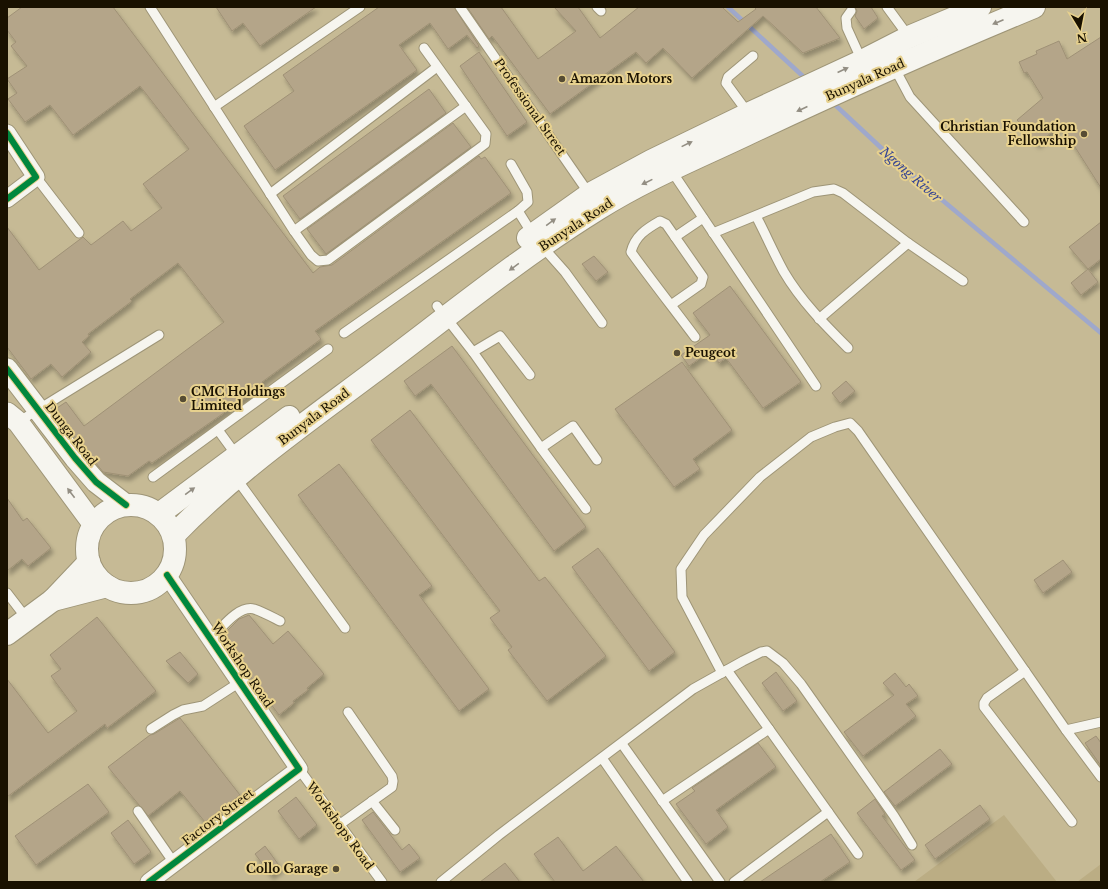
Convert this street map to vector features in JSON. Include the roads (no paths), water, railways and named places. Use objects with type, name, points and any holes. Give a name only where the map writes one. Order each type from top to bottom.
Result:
[{"type":"main road","name":"Bunyala Road","points":[[158,514],[595,201],[748,114],[862,61],[909,37],[980,7]]},
{"type":"main road","name":"Bunyala Road","points":[[595,201],[644,183],[894,66],[1034,7]]},
{"type":"main road","name":"Bunyala Road","points":[[174,535],[202,506],[441,312]]},
{"type":"main road","points":[[126,505],[143,506],[158,514],[168,523],[174,535],[176,549],[174,562],[168,575],[155,586],[139,592],[122,592],[107,586],[96,575],[89,562],[87,549],[89,536],[94,524],[108,511],[126,505]]},
{"type":"main road","points":[[7,634],[53,600],[89,562]]},
{"type":"main road","points":[[53,600],[107,586]]},
{"type":"street","points":[[7,133],[36,177],[7,199]]},
{"type":"street","name":"Dunga Road","points":[[7,369],[96,482],[126,505]]},
{"type":"street","points":[[12,417],[94,524]]},
{"type":"street","name":"Workshop Road","points":[[168,575],[299,769]]},
{"type":"street","name":"Factory Street","points":[[149,882],[299,769]]},
{"type":"lane","points":[[150,7],[294,231],[311,255],[318,260],[328,260],[486,144],[486,134],[424,48]]},
{"type":"lane","points":[[214,107],[360,7]]},
{"type":"lane","name":"Professional Street","points":[[460,7],[595,201]]},
{"type":"lane","points":[[887,7],[909,37]]},
{"type":"lane","points":[[851,10],[846,18],[847,28],[862,61]]},
{"type":"lane","points":[[748,114],[726,83],[728,77],[753,56]]},
{"type":"lane","points":[[894,66],[910,97],[1024,222]]},
{"type":"lane","points":[[270,194],[437,67]]},
{"type":"lane","points":[[294,231],[466,106]]},
{"type":"lane","points":[[344,333],[518,211],[528,202],[528,197],[511,164]]},
{"type":"lane","points":[[671,170],[816,386]]},
{"type":"lane","points":[[36,177],[79,233]]},
{"type":"lane","points":[[713,233],[813,192],[834,189],[843,192],[908,243],[963,281]]},
{"type":"lane","points":[[518,211],[538,241],[565,272],[602,323]]},
{"type":"lane","points":[[756,216],[784,272],[819,319],[848,348]]},
{"type":"lane","points":[[675,237],[703,218]]},
{"type":"lane","points":[[671,305],[701,284],[703,277],[666,224],[660,221],[650,227],[634,242],[631,252],[695,337]]},
{"type":"lane","points":[[819,319],[908,243]]},
{"type":"lane","points":[[441,312],[473,352],[586,509]]},
{"type":"lane","points":[[12,417],[37,409],[159,335]]},
{"type":"lane","points":[[473,352],[500,336],[530,375]]},
{"type":"lane","points":[[153,477],[328,349]]},
{"type":"lane","points":[[858,854],[769,729],[725,671],[682,597],[681,569],[704,535],[760,477],[811,438],[835,427],[850,423],[858,431],[1066,730],[1101,777]]},
{"type":"lane","points":[[541,448],[573,426],[597,460]]},
{"type":"lane","points":[[218,430],[237,456]]},
{"type":"lane","points":[[236,478],[345,628]]},
{"type":"lane","points":[[7,593],[27,619]]},
{"type":"lane","points":[[211,638],[239,612],[247,609],[253,609],[280,621]]},
{"type":"lane","points":[[441,882],[499,835],[622,744],[693,689],[761,652],[767,651],[783,663],[801,684],[845,745],[912,845]]},
{"type":"lane","points":[[1025,671],[987,698],[984,703],[984,707],[1072,822]]},
{"type":"lane","points":[[151,729],[173,715],[203,706],[240,682]]},
{"type":"lane","points":[[339,825],[392,787],[393,781],[392,776],[348,712]]},
{"type":"lane","points":[[1066,730],[1101,722]]},
{"type":"lane","points":[[662,801],[769,729]]},
{"type":"lane","points":[[622,744],[720,882]]},
{"type":"lane","points":[[602,758],[688,882]]},
{"type":"lane","name":"Workshops Road","points":[[299,769],[382,882]]},
{"type":"lane","points":[[372,801],[395,830]]},
{"type":"lane","points":[[138,811],[174,864]]},
{"type":"lane","points":[[734,882],[828,812]]},
{"type":"waterway","name":"Ngong River","points":[[728,7],[807,80]]},
{"type":"waterway","name":"Ngong River","points":[[832,102],[892,158],[1101,333]]},
{"type":"place","name":"Amazon Motors","points":[[562,79]]},
{"type":"place","name":"Christian Foundation Fellowship","points":[[1084,134]]},
{"type":"place","name":"Peugeot","points":[[677,353]]},
{"type":"place","name":"CMC Holdings Limited","points":[[183,399]]},
{"type":"place","name":"Collo Garage","points":[[336,869]]}]
